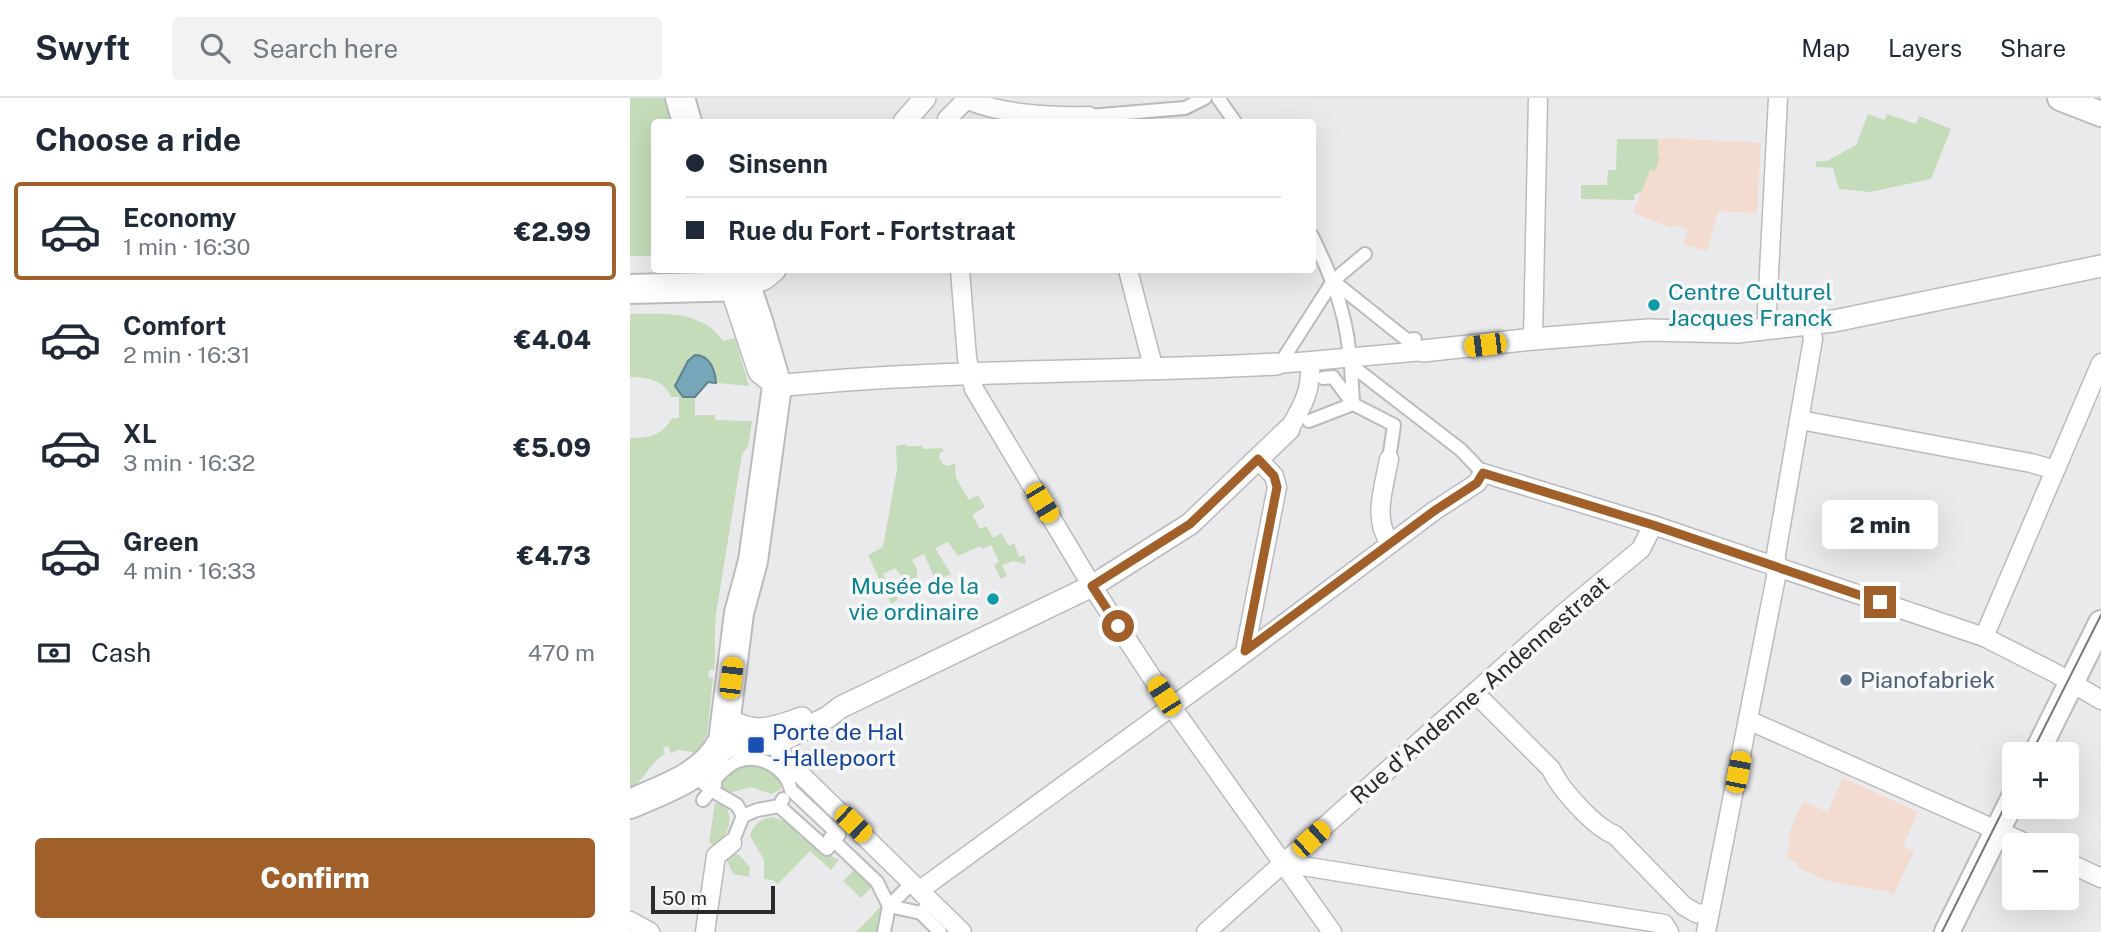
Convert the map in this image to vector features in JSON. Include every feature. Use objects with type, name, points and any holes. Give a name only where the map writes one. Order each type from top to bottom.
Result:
[{"type":"main road","points":[[680,98],[686,119]]},
{"type":"main road","points":[[2060,98],[2101,114]]},
{"type":"main road","points":[[630,289],[738,281],[777,386],[753,561],[739,613],[727,719],[714,779],[630,804]]},
{"type":"main road","points":[[2042,742],[2101,623]]},
{"type":"main road","points":[[1947,932],[2003,819]]},
{"type":"street","points":[[907,119],[925,98]]},
{"type":"street","points":[[1097,119],[1185,108],[1205,98]]},
{"type":"street","points":[[1218,98],[1233,119]]},
{"type":"street","points":[[1533,339],[1538,98]]},
{"type":"street","points":[[1769,328],[1767,312],[1778,98]]},
{"type":"street","points":[[947,119],[965,99],[1052,117],[1077,119]]},
{"type":"street","points":[[1316,245],[1333,281],[1344,316],[1349,350]]},
{"type":"street","points":[[1281,360],[1333,281],[1365,254]]},
{"type":"street","points":[[777,386],[971,375],[1154,370],[1281,360],[1310,362],[1419,345],[1648,330],[1737,332],[1834,321],[2101,266]]},
{"type":"street","points":[[738,281],[764,279],[771,273]]},
{"type":"street","points":[[960,273],[967,358],[974,389],[1092,586],[1171,706],[1332,932]]},
{"type":"street","points":[[1129,273],[1154,370]]},
{"type":"street","points":[[1333,281],[1406,340],[1419,345]]},
{"type":"street","points":[[1707,923],[1776,567],[1813,338],[1810,323]]},
{"type":"street","points":[[714,779],[733,745],[828,717],[841,707],[1092,586],[1190,524],[1289,429],[1308,394],[1310,362]]},
{"type":"street","points":[[1984,636],[2101,363]]},
{"type":"street","points":[[1353,404],[1351,365],[1461,450],[1483,473],[1653,525],[1984,636],[2101,700]]},
{"type":"street","points":[[1323,378],[1333,377],[1353,404],[1394,425]]},
{"type":"street","points":[[1313,421],[1353,404]]},
{"type":"street","points":[[1394,425],[1416,414]]},
{"type":"street","points":[[1800,420],[2055,470]]},
{"type":"street","points":[[1390,543],[1381,531],[1379,512],[1394,425]]},
{"type":"street","points":[[1245,651],[1277,487],[1274,476],[1258,459]]},
{"type":"street","points":[[889,906],[919,899],[1171,706],[1390,543],[1477,483],[1483,473]]},
{"type":"street","name":"Rue d'Andenne - Andennestraat","points":[[1206,932],[1565,612],[1641,549],[1653,525]]},
{"type":"street","points":[[1475,694],[1550,769],[1556,782],[1604,831],[1615,835],[1684,906],[1707,923]]},
{"type":"street","points":[[727,719],[746,727],[782,731]]},
{"type":"street","points":[[1748,720],[2002,833]]},
{"type":"street","points":[[782,731],[783,757],[919,899],[961,932]]},
{"type":"street","points":[[714,779],[767,762],[791,782],[839,835],[827,849],[779,806]]},
{"type":"street","points":[[714,779],[737,805],[743,817]]},
{"type":"street","points":[[779,806],[791,782]]},
{"type":"street","points":[[705,932],[716,856],[732,844],[743,817],[757,810],[779,806]]},
{"type":"street","points":[[832,840],[850,862],[878,888],[889,906],[884,932]]},
{"type":"street","points":[[1284,863],[1664,924],[1669,932]]},
{"type":"street","points":[[2079,868],[2101,878]]},
{"type":"street","points":[[889,906],[919,899]]},
{"type":"street","points":[[919,899],[940,932]]},
{"type":"street","points":[[630,920],[650,932]]},
{"type":"shaded area","points":[[1658,139],[1761,143],[1757,213],[1718,211],[1707,251],[1684,245],[1688,229],[1673,225],[1672,228],[1633,213],[1650,169],[1658,156]]},
{"type":"shaded area","points":[[1843,778],[1918,812],[1903,846],[1914,851],[1893,896],[1889,892],[1828,881],[1797,867],[1799,863],[1787,858],[1790,831],[1803,801],[1828,812]]},
{"type":"green space","points":[[630,98],[665,98],[671,119],[651,119],[651,256],[630,256]]},
{"type":"green space","points":[[1868,114],[1884,120],[1887,114],[1916,124],[1919,116],[1951,129],[1931,179],[1870,192],[1839,189],[1833,168],[1816,167],[1816,161],[1827,161],[1856,145]]},
{"type":"green space","points":[[1617,139],[1658,139],[1660,156],[1655,171],[1650,170],[1642,191],[1634,195],[1634,200],[1581,199],[1581,185],[1607,185],[1608,170],[1616,170]]},
{"type":"green space","points":[[630,314],[681,316],[704,324],[723,341],[735,338],[749,386],[708,382],[695,397],[695,415],[715,415],[715,420],[752,421],[748,447],[742,454],[716,614],[714,670],[709,670],[708,677],[713,678],[707,735],[698,753],[678,750],[671,753],[668,746],[663,748],[665,754],[630,789],[630,438],[654,435],[664,429],[672,418],[679,418],[679,397],[671,397],[659,383],[630,377]]},
{"type":"green space","points":[[896,446],[922,446],[923,449],[942,448],[944,451],[939,458],[948,466],[955,463],[956,478],[969,500],[978,495],[985,507],[972,515],[980,529],[986,526],[993,538],[1001,533],[1009,546],[1014,543],[1019,557],[1024,555],[1025,564],[1013,561],[1002,565],[1007,576],[1001,579],[994,565],[999,561],[991,545],[982,549],[980,546],[958,556],[948,542],[935,548],[951,574],[936,581],[924,554],[912,560],[917,569],[917,577],[906,582],[895,568],[883,574],[898,600],[891,604],[868,555],[883,547],[897,469]]},
{"type":"green space","points":[[748,763],[768,766],[783,782],[780,790],[771,794],[751,787],[729,793],[719,790],[718,785],[725,773]]},
{"type":"green space","points":[[715,803],[724,805],[730,821],[723,838],[715,846],[709,842]]},
{"type":"green space","points":[[772,817],[791,823],[800,833],[799,837],[803,837],[803,834],[839,860],[831,870],[810,851],[778,884],[764,879],[764,860],[750,836],[758,823]]},
{"type":"green space","points":[[732,852],[739,855],[750,867],[749,877],[733,874],[726,855]]},
{"type":"green space","points":[[855,869],[874,885],[861,898],[843,881]]},
{"type":"green space","points":[[882,905],[879,932],[856,932]]},
{"type":"water","points":[[695,355],[711,364],[716,383],[708,382],[695,397],[683,397],[675,386],[688,361]]},
{"type":"tram line","points":[[2037,742],[2101,615]]},
{"type":"tram line","points":[[1942,932],[2002,812]]},
{"type":"place","name":"Centre Culturel Jacques Franck","points":[[1654,305]]},
{"type":"place","name":"Musée de la vie ordinaire","points":[[993,599]]},
{"type":"place","name":"Pianofabriek","points":[[1846,680]]},
{"type":"place","name":"Porte de Hal - Hallepoort","points":[[756,745]]},
{"type":"route","points":[[1118,626],[1092,586],[1190,524],[1258,459],[1274,476],[1277,487],[1245,651],[1434,511],[1477,483],[1483,473],[1653,525],[1880,602]]}]
